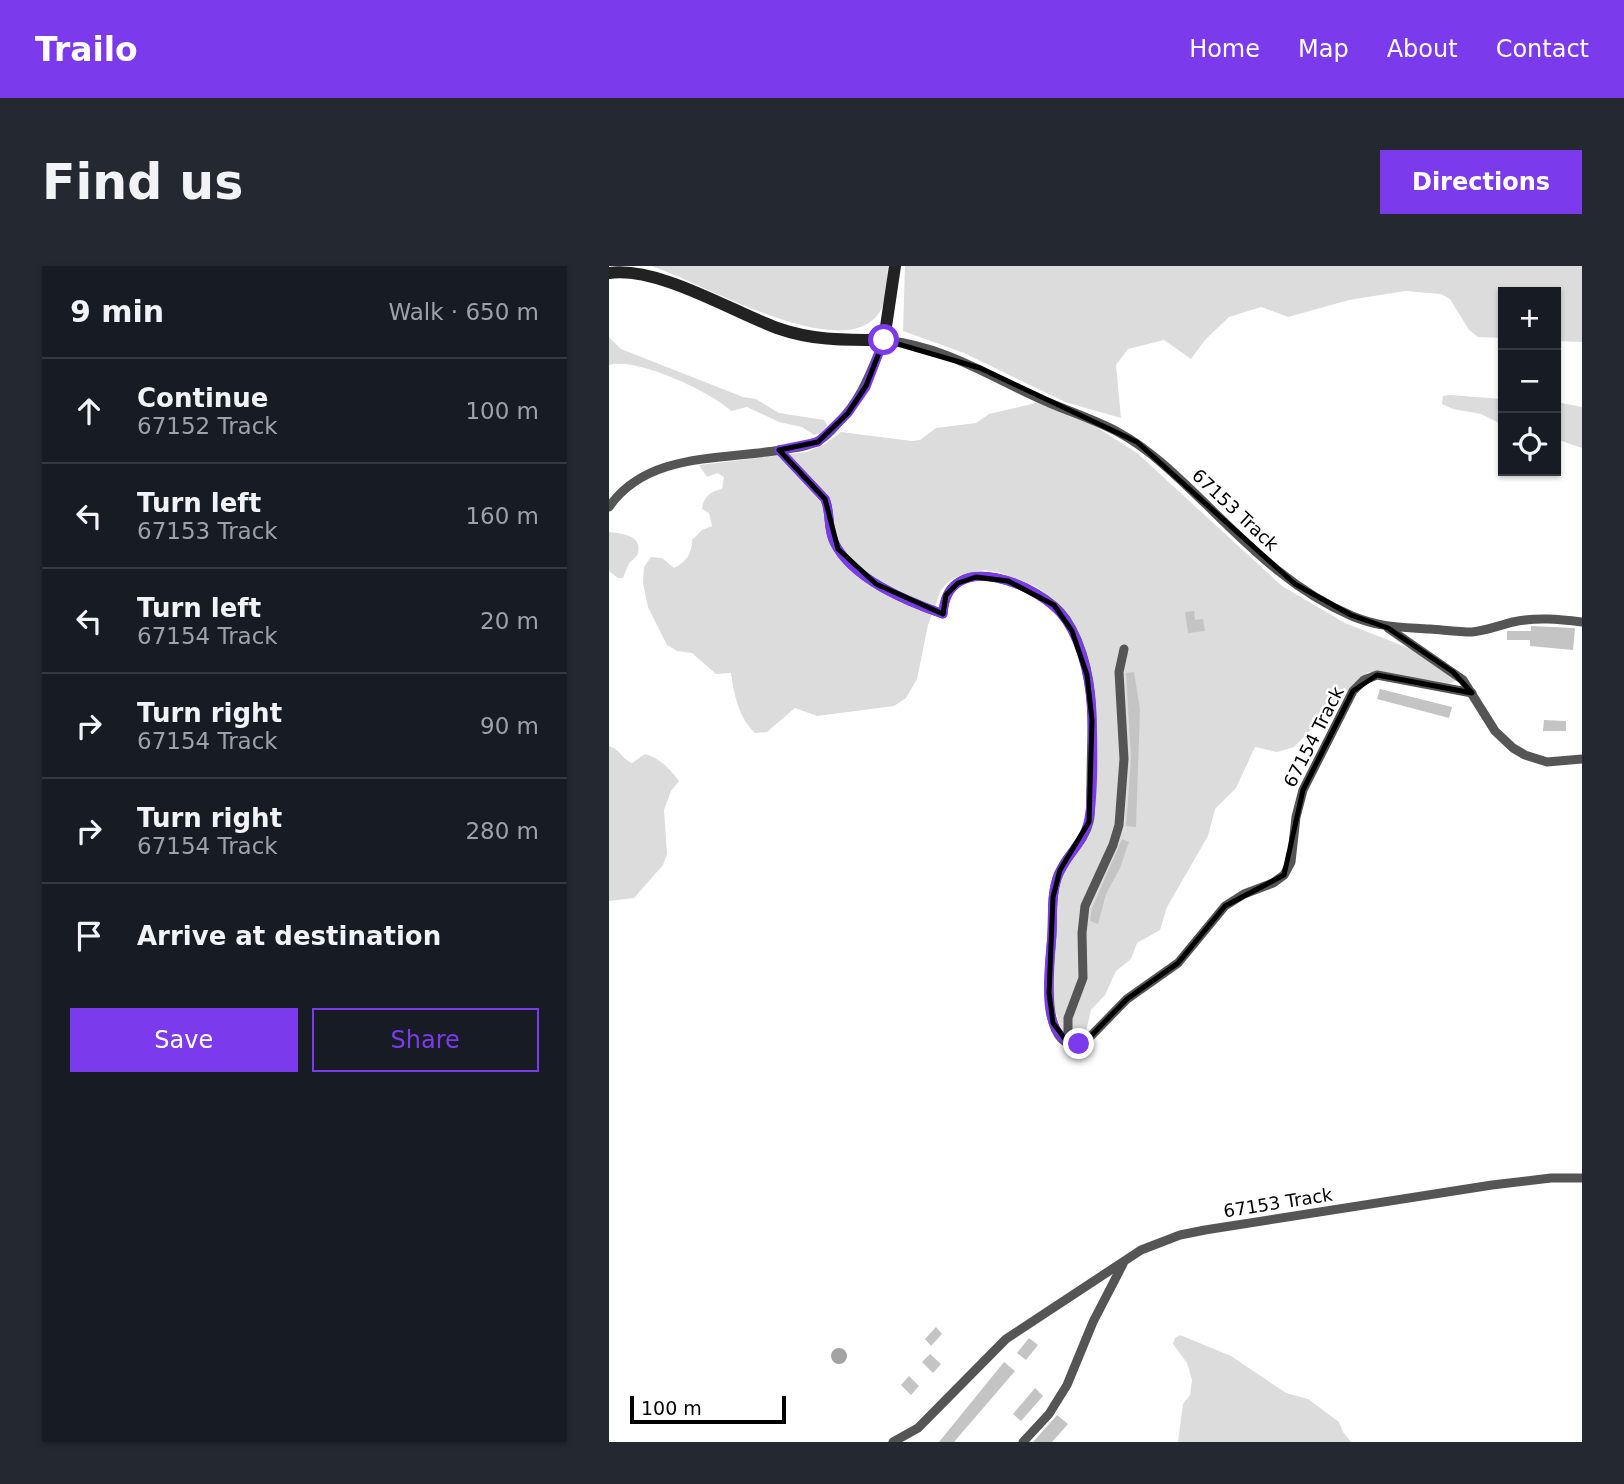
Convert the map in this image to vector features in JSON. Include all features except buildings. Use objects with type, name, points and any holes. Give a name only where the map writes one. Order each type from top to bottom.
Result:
[{"type":"street","points":[[609,508],[633,482],[666,467],[818,442],[848,413],[866,387],[884,340],[895,268]]},
{"type":"street","points":[[609,273],[635,273],[665,282],[766,324],[800,334],[828,340],[884,340]]},
{"type":"street","name":"67153 Track","points":[[884,340],[913,344],[958,359],[1051,404],[1110,426],[1137,442],[1193,492],[1248,547],[1295,584],[1351,615],[1388,628],[1472,632],[1532,619],[1582,622]]},
{"type":"street","points":[[779,450],[825,499],[831,534],[843,556],[876,584],[943,614],[946,595],[958,583],[976,577],[992,577],[1026,587],[1054,606],[1066,619],[1080,650],[1091,697],[1091,807],[1085,831],[1066,858],[1055,882],[1048,993],[1053,1023],[1062,1039],[1068,1043]]},
{"type":"street","points":[[1388,628],[1459,676],[1495,732],[1513,748],[1546,762],[1582,759]]},
{"type":"street","points":[[1068,1043],[1068,1018],[1083,978],[1082,933],[1085,906],[1113,845],[1119,825],[1124,759],[1119,665],[1124,649]]},
{"type":"street","name":"67154 Track","points":[[1068,1043],[1085,1042],[1127,999],[1178,963],[1225,906],[1284,875],[1291,862],[1296,817],[1303,790],[1353,691],[1364,680],[1377,675],[1472,693]]},
{"type":"street","name":"67153 Track","points":[[893,1442],[918,1428],[1006,1339],[1141,1250],[1160,1242],[1205,1230],[1492,1185],[1551,1178],[1582,1178]]},
{"type":"street","points":[[1023,1442],[1049,1414],[1063,1393],[1093,1322],[1124,1262]]},
{"type":"highlighted area","points":[[884,340],[980,368],[1137,442],[1295,584],[1351,615],[1388,628],[1453,672],[1472,693],[1377,675],[1353,691],[1303,790],[1284,875],[1225,906],[1178,963],[1127,999],[1085,1042],[1068,1043],[1053,1023],[1049,993],[1053,897],[1060,870],[1089,822],[1092,720],[1087,675],[1072,631],[1054,605],[1008,581],[976,577],[958,583],[946,595],[943,614],[876,584],[838,549],[825,499],[779,450],[818,442],[848,413],[866,386]]},
{"type":"shaded area","points":[[651,266],[888,266],[886,296],[879,313],[861,327],[834,330],[803,326],[769,315]]},
{"type":"shaded area","points":[[905,266],[1582,266],[1582,342],[1561,341],[1561,287],[1498,287],[1498,338],[1478,337],[1469,330],[1450,299],[1441,294],[1405,291],[1349,300],[1288,317],[1261,307],[1229,317],[1205,340],[1191,359],[1164,340],[1128,349],[1116,365],[1121,418],[1065,402],[964,353],[903,331]]},
{"type":"shaded area","points":[[609,337],[621,349],[743,397],[756,399],[779,413],[824,420],[827,425],[822,432],[814,435],[802,427],[779,422],[747,407],[731,411],[691,386],[655,371],[637,366],[609,365]]},
{"type":"shaded area","points":[[1443,396],[1498,399],[1498,422],[1481,414],[1453,409],[1442,404]]},
{"type":"shaded area","points":[[1040,402],[1079,416],[1137,453],[1282,586],[1345,623],[1413,650],[1456,681],[1445,685],[1368,672],[1294,747],[1277,752],[1255,747],[1236,788],[1215,809],[1208,836],[1167,907],[1160,930],[1137,943],[1131,959],[1116,971],[1105,995],[1091,1010],[1085,1036],[1075,1040],[1064,1035],[1052,1003],[1058,885],[1095,810],[1092,684],[1059,605],[1037,587],[999,572],[983,570],[959,576],[941,590],[928,625],[917,679],[906,698],[894,706],[817,716],[795,708],[767,732],[755,733],[738,706],[731,673],[716,674],[692,653],[677,651],[667,645],[648,607],[643,583],[644,567],[651,557],[662,558],[674,568],[687,557],[692,540],[702,530],[712,526],[709,513],[702,509],[708,495],[722,489],[724,477],[717,473],[707,477],[699,465],[807,452],[825,444],[841,432],[920,440],[936,428],[976,423],[989,414]]},
{"type":"shaded area","points":[[1561,403],[1582,407],[1582,448],[1561,441]]},
{"type":"shaded area","points":[[609,532],[629,536],[639,547],[623,578],[618,578],[609,571]]},
{"type":"shaded area","points":[[609,746],[632,763],[645,754],[656,758],[679,781],[671,791],[664,810],[667,854],[663,865],[634,898],[609,901]]},
{"type":"shaded area","points":[[1180,1335],[1231,1356],[1286,1393],[1308,1399],[1339,1422],[1351,1442],[1178,1442],[1183,1404],[1190,1395],[1192,1380],[1187,1363],[1173,1344],[1175,1338]]},
{"type":"shaded area","points":[[836,1348],[842,1348],[847,1356],[845,1362],[836,1364],[831,1359],[831,1353]]},
{"type":"route","points":[[884,340],[866,387],[848,413],[818,442],[779,450],[825,499],[831,534],[843,556],[876,584],[943,614],[943,602],[951,588],[967,579],[992,577],[1026,587],[1042,596],[1066,619],[1080,650],[1091,697],[1091,807],[1085,831],[1066,858],[1055,882],[1048,993],[1057,1032],[1068,1043],[1079,1044]]}]
